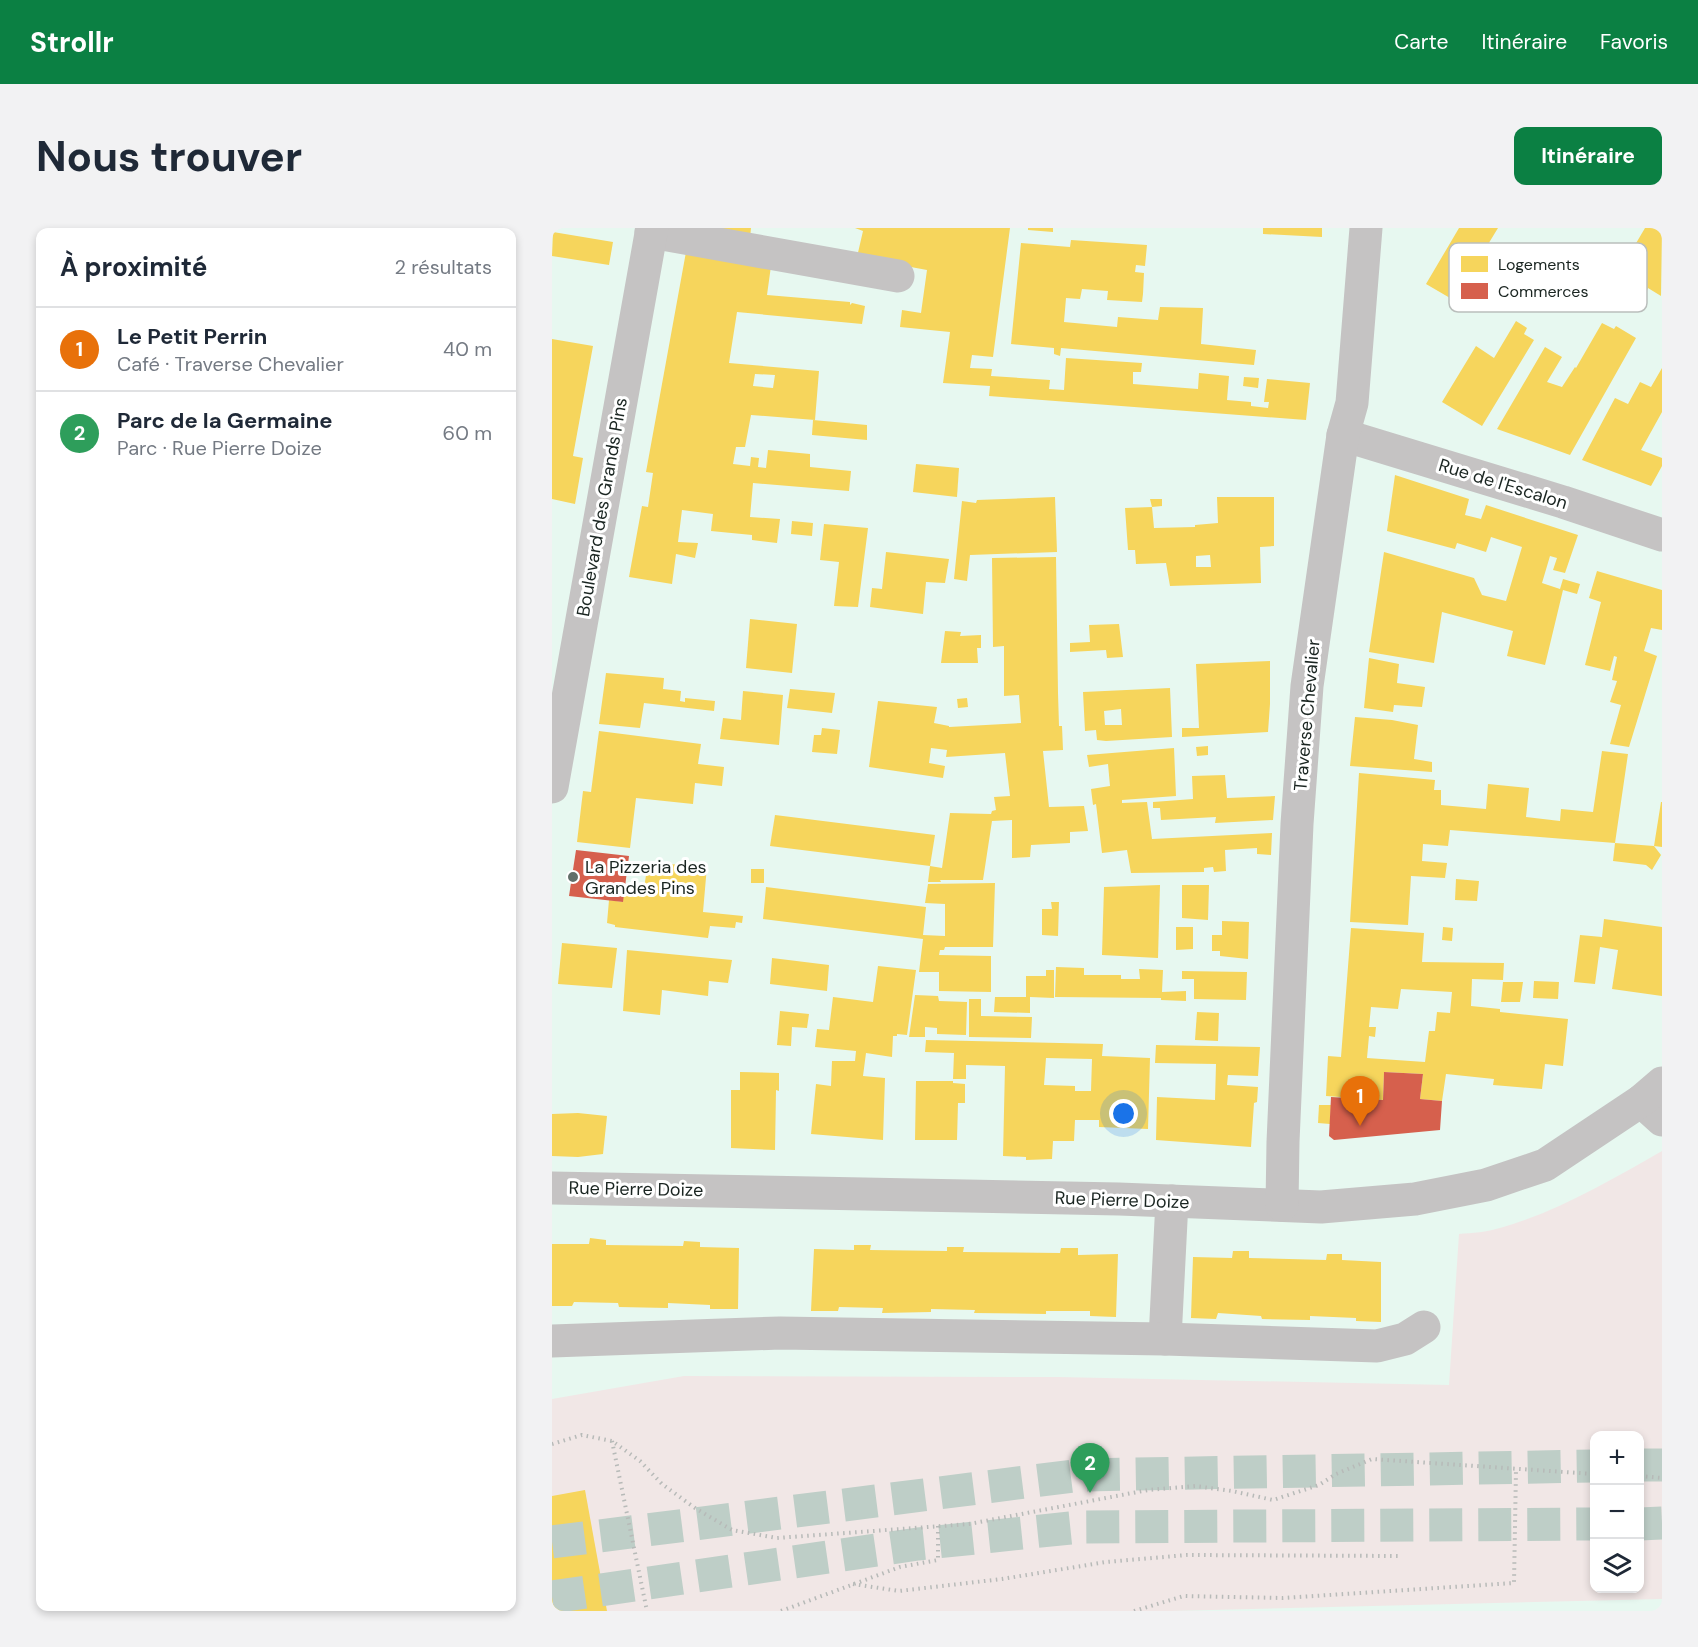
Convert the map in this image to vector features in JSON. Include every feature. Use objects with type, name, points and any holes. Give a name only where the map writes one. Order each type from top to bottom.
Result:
[{"type":"street","name":"Traverse Chevalier","points":[[1282,1205],[1282,1142],[1297,824],[1307,686],[1343,435],[1352,403],[1366,228]]},
{"type":"street","points":[[652,230],[898,276]]},
{"type":"street","name":"Boulevard des Grands Pins","points":[[552,787],[652,230]]},
{"type":"street","name":"Rue de l'Escalon","points":[[1343,435],[1552,498],[1662,535]]},
{"type":"street","name":"Rue Pierre Doize","points":[[552,1188],[1321,1207],[1415,1200],[1486,1185],[1545,1164],[1655,1101]]},
{"type":"street","points":[[1165,1339],[1172,1202]]},
{"type":"street","points":[[552,1341],[780,1333],[1165,1339],[1377,1346],[1405,1339],[1424,1327]]},
{"type":"path","points":[[552,1444],[582,1436],[612,1441],[640,1461],[662,1484],[695,1508],[732,1530],[777,1538],[969,1524],[1148,1490],[1195,1486],[1273,1500],[1319,1485],[1336,1474],[1372,1459],[1590,1474]]},
{"type":"path","points":[[612,1441],[647,1611]]},
{"type":"path","points":[[1134,1611],[1184,1596],[1307,1597],[1514,1583],[1516,1469]]},
{"type":"path","points":[[1644,1476],[1662,1478]]},
{"type":"path","points":[[781,1611],[900,1567],[938,1560],[938,1526]]},
{"type":"path","points":[[853,1584],[899,1591],[1002,1579],[1106,1562],[1187,1555],[1400,1556]]},
{"type":"shaded area","points":[[1662,1151],[1662,1599],[1171,1611],[607,1611],[552,1496],[552,1399],[684,1376],[1058,1377],[1449,1385],[1459,1234],[1495,1229],[1521,1221],[1583,1194]]},
{"type":"building: Logements","points":[[702,228],[751,228],[750,238]]},
{"type":"building: Logements","points":[[855,228],[1010,228],[993,357],[972,355],[970,368],[992,369],[991,376],[1050,380],[1049,389],[1064,390],[1066,358],[1142,363],[1141,372],[1133,372],[1133,384],[1198,389],[1199,373],[1229,376],[1227,400],[1251,402],[1251,406],[1268,408],[1269,402],[1264,402],[1267,379],[1310,383],[1306,420],[989,396],[990,386],[943,383],[950,332],[900,327],[902,310],[921,313],[927,270],[857,257],[863,231]]},
{"type":"building: Logements","points":[[1028,228],[1053,228],[1053,232],[1028,230]]},
{"type":"building: Logements","points":[[1263,228],[1322,228],[1322,237],[1263,234]]},
{"type":"building: Logements","points":[[1459,228],[1498,228],[1489,243],[1450,243]]},
{"type":"building: Logements","points":[[1645,228],[1662,228],[1661,296],[1648,288],[1647,290],[1647,243],[1636,243]]},
{"type":"building: Logements","points":[[553,232],[613,242],[609,265],[552,256]]},
{"type":"building: Logements","points":[[1071,240],[1147,245],[1145,266],[1136,265],[1135,272],[1144,273],[1143,294],[1142,302],[1107,300],[1108,291],[1082,289],[1080,299],[1066,298],[1064,322],[1117,327],[1118,317],[1158,320],[1160,307],[1203,308],[1201,344],[1256,350],[1254,365],[1061,348],[1060,356],[1054,354],[1054,348],[1011,344],[1021,243],[1070,247]]},
{"type":"building: Logements","points":[[1449,245],[1449,297],[1426,284]]},
{"type":"building: Logements","points":[[686,252],[771,266],[767,295],[850,302],[850,305],[852,303],[865,306],[862,324],[737,312],[729,363],[819,371],[815,420],[751,415],[745,447],[736,447],[733,464],[750,466],[751,457],[759,458],[758,467],[766,468],[768,450],[810,454],[810,467],[851,471],[849,491],[753,483],[750,517],[780,519],[777,543],[752,540],[752,535],[711,531],[713,514],[682,510],[678,542],[698,543],[695,558],[676,554],[672,584],[629,577],[642,506],[648,507],[653,473],[646,472]],"holes":[[[755,374],[775,375],[773,388],[753,386]]]},
{"type":"building: Logements","points":[[1516,321],[1527,328],[1524,334],[1534,340],[1482,426],[1442,402],[1476,346],[1494,358]]},
{"type":"building: Logements","points":[[1602,323],[1614,329],[1616,326],[1636,338],[1570,455],[1497,429],[1545,347],[1562,357],[1547,382],[1562,387],[1576,368]]},
{"type":"building: Logements","points":[[552,339],[593,346],[573,456],[583,458],[575,504],[552,499]]},
{"type":"building: Logements","points":[[1662,368],[1662,412],[1641,450],[1662,458],[1662,466],[1651,486],[1582,460],[1615,398],[1628,404],[1640,382],[1651,387]]},
{"type":"building: Logements","points":[[1244,377],[1259,378],[1258,388],[1243,386]]},
{"type":"building: Logements","points":[[813,420],[867,425],[867,440],[812,435]]},
{"type":"building: Logements","points":[[916,464],[959,468],[957,497],[913,492]]},
{"type":"building: Logements","points":[[1395,475],[1469,499],[1465,515],[1481,519],[1486,505],[1578,535],[1565,573],[1553,570],[1557,558],[1550,556],[1542,583],[1560,589],[1563,579],[1580,584],[1577,594],[1563,590],[1545,665],[1507,656],[1513,631],[1442,612],[1434,663],[1369,652],[1384,552],[1474,578],[1482,595],[1506,601],[1522,547],[1491,537],[1486,552],[1457,543],[1455,549],[1387,531]]},
{"type":"building: Logements","points":[[1055,497],[1057,552],[970,555],[967,581],[954,579],[962,501],[976,503],[977,500]]},
{"type":"building: Logements","points":[[1217,497],[1274,497],[1274,546],[1260,547],[1261,583],[1170,586],[1166,563],[1136,564],[1135,550],[1128,550],[1125,508],[1152,507],[1154,528],[1195,527],[1195,525],[1218,523]],"holes":[[[1210,555],[1211,567],[1196,567],[1196,556]]]},
{"type":"building: Logements","points":[[1150,499],[1162,499],[1162,506],[1152,507]]},
{"type":"building: Logements","points":[[792,521],[813,523],[812,536],[791,534]]},
{"type":"building: Logements","points":[[824,524],[868,528],[858,607],[834,606],[839,562],[820,560]]},
{"type":"building: Logements","points":[[886,552],[949,559],[945,583],[926,582],[923,614],[870,607],[872,588],[882,589]]},
{"type":"building: Logements","points":[[1056,557],[1059,726],[1062,726],[1063,750],[1043,751],[1049,807],[1084,806],[1088,831],[1070,832],[1070,843],[1031,845],[1030,857],[1012,858],[1012,820],[992,821],[983,880],[928,882],[930,866],[942,868],[950,813],[991,814],[996,810],[994,797],[1010,796],[1005,753],[946,757],[947,750],[931,748],[929,763],[945,766],[943,778],[869,767],[878,701],[937,707],[934,723],[949,727],[1021,723],[1019,695],[1004,696],[1004,646],[993,647],[992,558]]},
{"type":"building: Logements","points":[[1597,571],[1662,590],[1662,630],[1651,628],[1644,651],[1657,656],[1629,747],[1610,744],[1621,705],[1610,702],[1617,681],[1612,680],[1617,657],[1614,656],[1610,671],[1585,665],[1601,602],[1589,598]]},
{"type":"building: Logements","points":[[750,619],[797,624],[792,673],[746,668]]},
{"type":"building: Logements","points":[[1119,624],[1123,657],[1107,658],[1106,650],[1070,652],[1070,643],[1090,642],[1089,625]]},
{"type":"building: Logements","points":[[945,631],[961,632],[960,636],[981,635],[981,648],[977,648],[978,663],[941,663]]},
{"type":"building: Logements","points":[[1369,658],[1399,664],[1397,683],[1425,687],[1422,707],[1394,705],[1393,712],[1364,708]]},
{"type":"building: Logements","points":[[1270,661],[1268,732],[1182,737],[1182,728],[1199,728],[1196,664]]},
{"type":"building: Logements","points":[[606,673],[664,678],[663,689],[681,691],[680,701],[685,702],[685,698],[715,701],[714,711],[644,703],[640,728],[599,724]]},
{"type":"building: Logements","points":[[1170,688],[1172,737],[1097,740],[1096,730],[1085,731],[1083,692]],"holes":[[[1121,709],[1122,725],[1105,725],[1104,711]]]},
{"type":"building: Logements","points":[[790,689],[835,693],[832,713],[787,708]]},
{"type":"building: Logements","points":[[743,691],[783,695],[779,745],[720,739],[723,718],[741,720]]},
{"type":"building: Logements","points":[[967,698],[968,707],[958,708],[957,699]]},
{"type":"building: Logements","points":[[1355,717],[1418,725],[1414,759],[1432,762],[1432,772],[1350,766]]},
{"type":"building: Logements","points":[[822,728],[840,730],[837,754],[812,752],[814,735],[821,735]]},
{"type":"building: Logements","points":[[599,731],[701,744],[698,764],[724,767],[722,786],[695,783],[693,804],[636,798],[630,848],[577,842],[583,791],[591,792]]},
{"type":"building: Logements","points":[[1208,746],[1208,755],[1197,756],[1196,747]]},
{"type":"building: Logements","points":[[1174,748],[1176,796],[1122,800],[1122,803],[1147,802],[1152,839],[1272,833],[1271,855],[1257,854],[1257,848],[1225,850],[1226,871],[1214,872],[1213,867],[1204,868],[1204,872],[1131,873],[1127,850],[1102,853],[1096,804],[1093,805],[1091,789],[1110,786],[1108,764],[1089,767],[1087,755]]},
{"type":"building: Logements","points":[[1602,751],[1628,754],[1615,843],[1450,830],[1448,846],[1423,844],[1422,861],[1447,863],[1445,878],[1411,876],[1408,925],[1350,922],[1359,773],[1435,780],[1434,790],[1441,790],[1441,805],[1486,809],[1488,784],[1529,788],[1526,817],[1560,821],[1561,809],[1593,812]]},
{"type":"building: Logements","points":[[1225,775],[1227,798],[1275,796],[1273,820],[1215,823],[1216,817],[1161,820],[1160,808],[1153,808],[1153,802],[1193,799],[1192,776]]},
{"type":"building: Logements","points":[[1662,802],[1662,847],[1654,846]]},
{"type":"building: Logements","points":[[775,815],[935,835],[930,866],[770,846]]},
{"type":"building: Logements","points":[[1615,843],[1654,846],[1661,855],[1652,870],[1646,865],[1613,861]]},
{"type":"building: Logements","points":[[648,863],[707,866],[703,912],[743,916],[742,923],[736,922],[735,928],[710,926],[708,938],[615,927],[607,923],[609,900],[623,902],[623,892],[643,894]]},
{"type":"building: Logements","points":[[751,869],[764,869],[764,883],[751,883]]},
{"type":"building: Logements","points":[[1456,879],[1479,881],[1477,901],[1455,900]]},
{"type":"building: Logements","points":[[995,883],[993,947],[945,947],[944,950],[940,950],[939,955],[991,956],[991,992],[939,991],[939,972],[919,972],[923,939],[763,919],[766,887],[926,907],[923,935],[945,936],[945,904],[925,903],[928,884]]},
{"type":"building: Logements","points":[[1160,885],[1158,958],[1102,955],[1104,887]]},
{"type":"building: Logements","points":[[1182,885],[1209,885],[1208,920],[1182,918]]},
{"type":"building: Logements","points":[[1051,902],[1059,902],[1058,936],[1042,935],[1042,909],[1052,909]]},
{"type":"building: Logements","points":[[1604,919],[1662,927],[1662,996],[1612,989],[1618,950],[1600,947],[1595,984],[1574,982],[1580,935],[1602,937]]},
{"type":"building: Logements","points":[[1222,921],[1249,922],[1248,959],[1220,956],[1220,951],[1212,951],[1212,935],[1222,935]]},
{"type":"building: Logements","points":[[1176,927],[1193,927],[1193,949],[1176,950]]},
{"type":"building: Logements","points":[[1443,927],[1453,928],[1452,941],[1442,940]]},
{"type":"building: Logements","points":[[1351,928],[1424,933],[1422,962],[1504,963],[1503,980],[1472,979],[1471,1006],[1500,1009],[1500,1012],[1568,1019],[1563,1066],[1545,1064],[1542,1089],[1493,1085],[1494,1079],[1446,1074],[1442,1101],[1420,1099],[1423,1074],[1384,1072],[1383,1100],[1326,1096],[1328,1056],[1341,1057]],"holes":[[[1401,989],[1452,992],[1450,1013],[1437,1012],[1435,1031],[1429,1031],[1425,1062],[1367,1058],[1369,1036],[1375,1037],[1376,1027],[1369,1027],[1371,1007],[1398,1009]]]},
{"type":"building: Logements","points":[[562,943],[617,948],[612,988],[558,984]]},
{"type":"building: Logements","points":[[627,950],[732,960],[728,983],[709,981],[708,996],[662,990],[660,1015],[623,1011]]},
{"type":"building: Logements","points":[[772,958],[829,965],[827,991],[770,984]]},
{"type":"building: Logements","points":[[878,966],[916,970],[907,1035],[893,1036],[892,1057],[866,1053],[863,1076],[885,1078],[883,1140],[811,1134],[816,1084],[831,1086],[832,1061],[855,1061],[856,1051],[815,1047],[817,1029],[829,1030],[833,997],[873,1002]]},
{"type":"building: Logements","points":[[1056,967],[1084,968],[1084,975],[1121,975],[1121,979],[1140,979],[1139,969],[1163,970],[1162,992],[1186,991],[1186,1001],[1161,1000],[1161,998],[1055,997]]},
{"type":"building: Logements","points":[[1046,970],[1054,970],[1054,998],[1030,997],[1030,1013],[994,1012],[995,997],[1026,997],[1026,976],[1046,976]]},
{"type":"building: Logements","points":[[1182,971],[1247,972],[1246,1000],[1194,999],[1194,979],[1182,979]]},
{"type":"building: Logements","points":[[1534,981],[1559,982],[1558,999],[1533,998]]},
{"type":"building: Logements","points":[[1503,982],[1523,982],[1520,1002],[1501,1002]]},
{"type":"building: Logements","points":[[915,995],[938,996],[939,1001],[967,1002],[966,1035],[937,1034],[937,1028],[925,1027],[925,1037],[909,1037]]},
{"type":"building: Logements","points":[[969,999],[981,999],[981,1016],[1032,1017],[1031,1038],[969,1037]]},
{"type":"building: Logements","points":[[780,1011],[809,1014],[807,1028],[792,1027],[791,1046],[777,1045]]},
{"type":"building: Logements","points":[[1197,1012],[1219,1013],[1218,1041],[1195,1040]]},
{"type":"building: Logements","points":[[926,1040],[1103,1044],[1102,1056],[1150,1058],[1148,1129],[1099,1127],[1099,1120],[1075,1120],[1074,1141],[1053,1141],[1052,1159],[1026,1160],[1026,1157],[1003,1156],[1005,1066],[966,1065],[966,1079],[953,1079],[954,1053],[925,1052]],"holes":[[[1046,1058],[1092,1059],[1091,1091],[1075,1091],[1075,1086],[1044,1085]]]},
{"type":"building: Logements","points":[[1156,1045],[1260,1047],[1258,1076],[1228,1075],[1227,1085],[1258,1087],[1257,1102],[1254,1103],[1251,1147],[1156,1140],[1157,1097],[1215,1100],[1216,1064],[1155,1063]]},
{"type":"building: Logements","points":[[740,1072],[779,1073],[779,1091],[776,1090],[775,1150],[731,1148],[731,1090],[740,1090]]},
{"type":"building: Logements","points":[[916,1081],[953,1081],[953,1083],[965,1084],[965,1103],[958,1103],[957,1140],[915,1140]]},
{"type":"building: Logements","points":[[1319,1105],[1331,1105],[1330,1124],[1318,1123]]},
{"type":"building: Logements","points":[[578,1113],[607,1116],[603,1154],[578,1157],[552,1156],[552,1114]]},
{"type":"building: Logements","points":[[590,1238],[606,1240],[606,1245],[683,1246],[684,1241],[700,1242],[700,1247],[739,1248],[738,1309],[710,1309],[710,1305],[668,1303],[668,1308],[619,1307],[618,1303],[574,1302],[572,1306],[552,1306],[552,1244],[589,1244]]},
{"type":"building: Logements","points":[[854,1245],[871,1245],[870,1250],[947,1251],[947,1247],[964,1247],[963,1252],[1060,1253],[1061,1248],[1078,1248],[1078,1255],[1118,1254],[1116,1317],[1090,1316],[1090,1311],[1046,1311],[1046,1314],[974,1313],[975,1310],[931,1309],[931,1312],[882,1313],[883,1308],[839,1307],[838,1311],[811,1311],[814,1249],[854,1250]]},
{"type":"building: Logements","points":[[1233,1251],[1249,1251],[1249,1258],[1326,1260],[1327,1254],[1342,1254],[1342,1260],[1381,1262],[1381,1322],[1356,1321],[1356,1318],[1310,1316],[1310,1320],[1262,1319],[1261,1316],[1218,1313],[1216,1319],[1191,1318],[1193,1257],[1232,1258]]},
{"type":"building: Logements","points":[[585,1490],[607,1611],[552,1611],[552,1496]]},
{"type":"building: Commerces","points":[[576,850],[629,856],[623,902],[569,896]]},
{"type":"building: Commerces","points":[[1384,1072],[1423,1074],[1420,1099],[1442,1101],[1440,1130],[1334,1140],[1329,1136],[1331,1097],[1383,1100]]},
{"type":"tunnel","points":[[1644,1465],[1662,1465]]},
{"type":"tunnel","points":[[552,1542],[1081,1475],[1590,1466]]},
{"type":"tunnel","points":[[1644,1524],[1662,1523]]},
{"type":"tunnel","points":[[552,1597],[918,1544],[1080,1527],[1590,1524]]},
{"type":"place","name":"La Pizzeria des Grandes Pins","points":[[573,877]]},
{"type":"place","name":"Le Petit Perrin","points":[[1360,1126]]},
{"type":"place","name":"Parc de la Germaine","points":[[1090,1493]]}]
